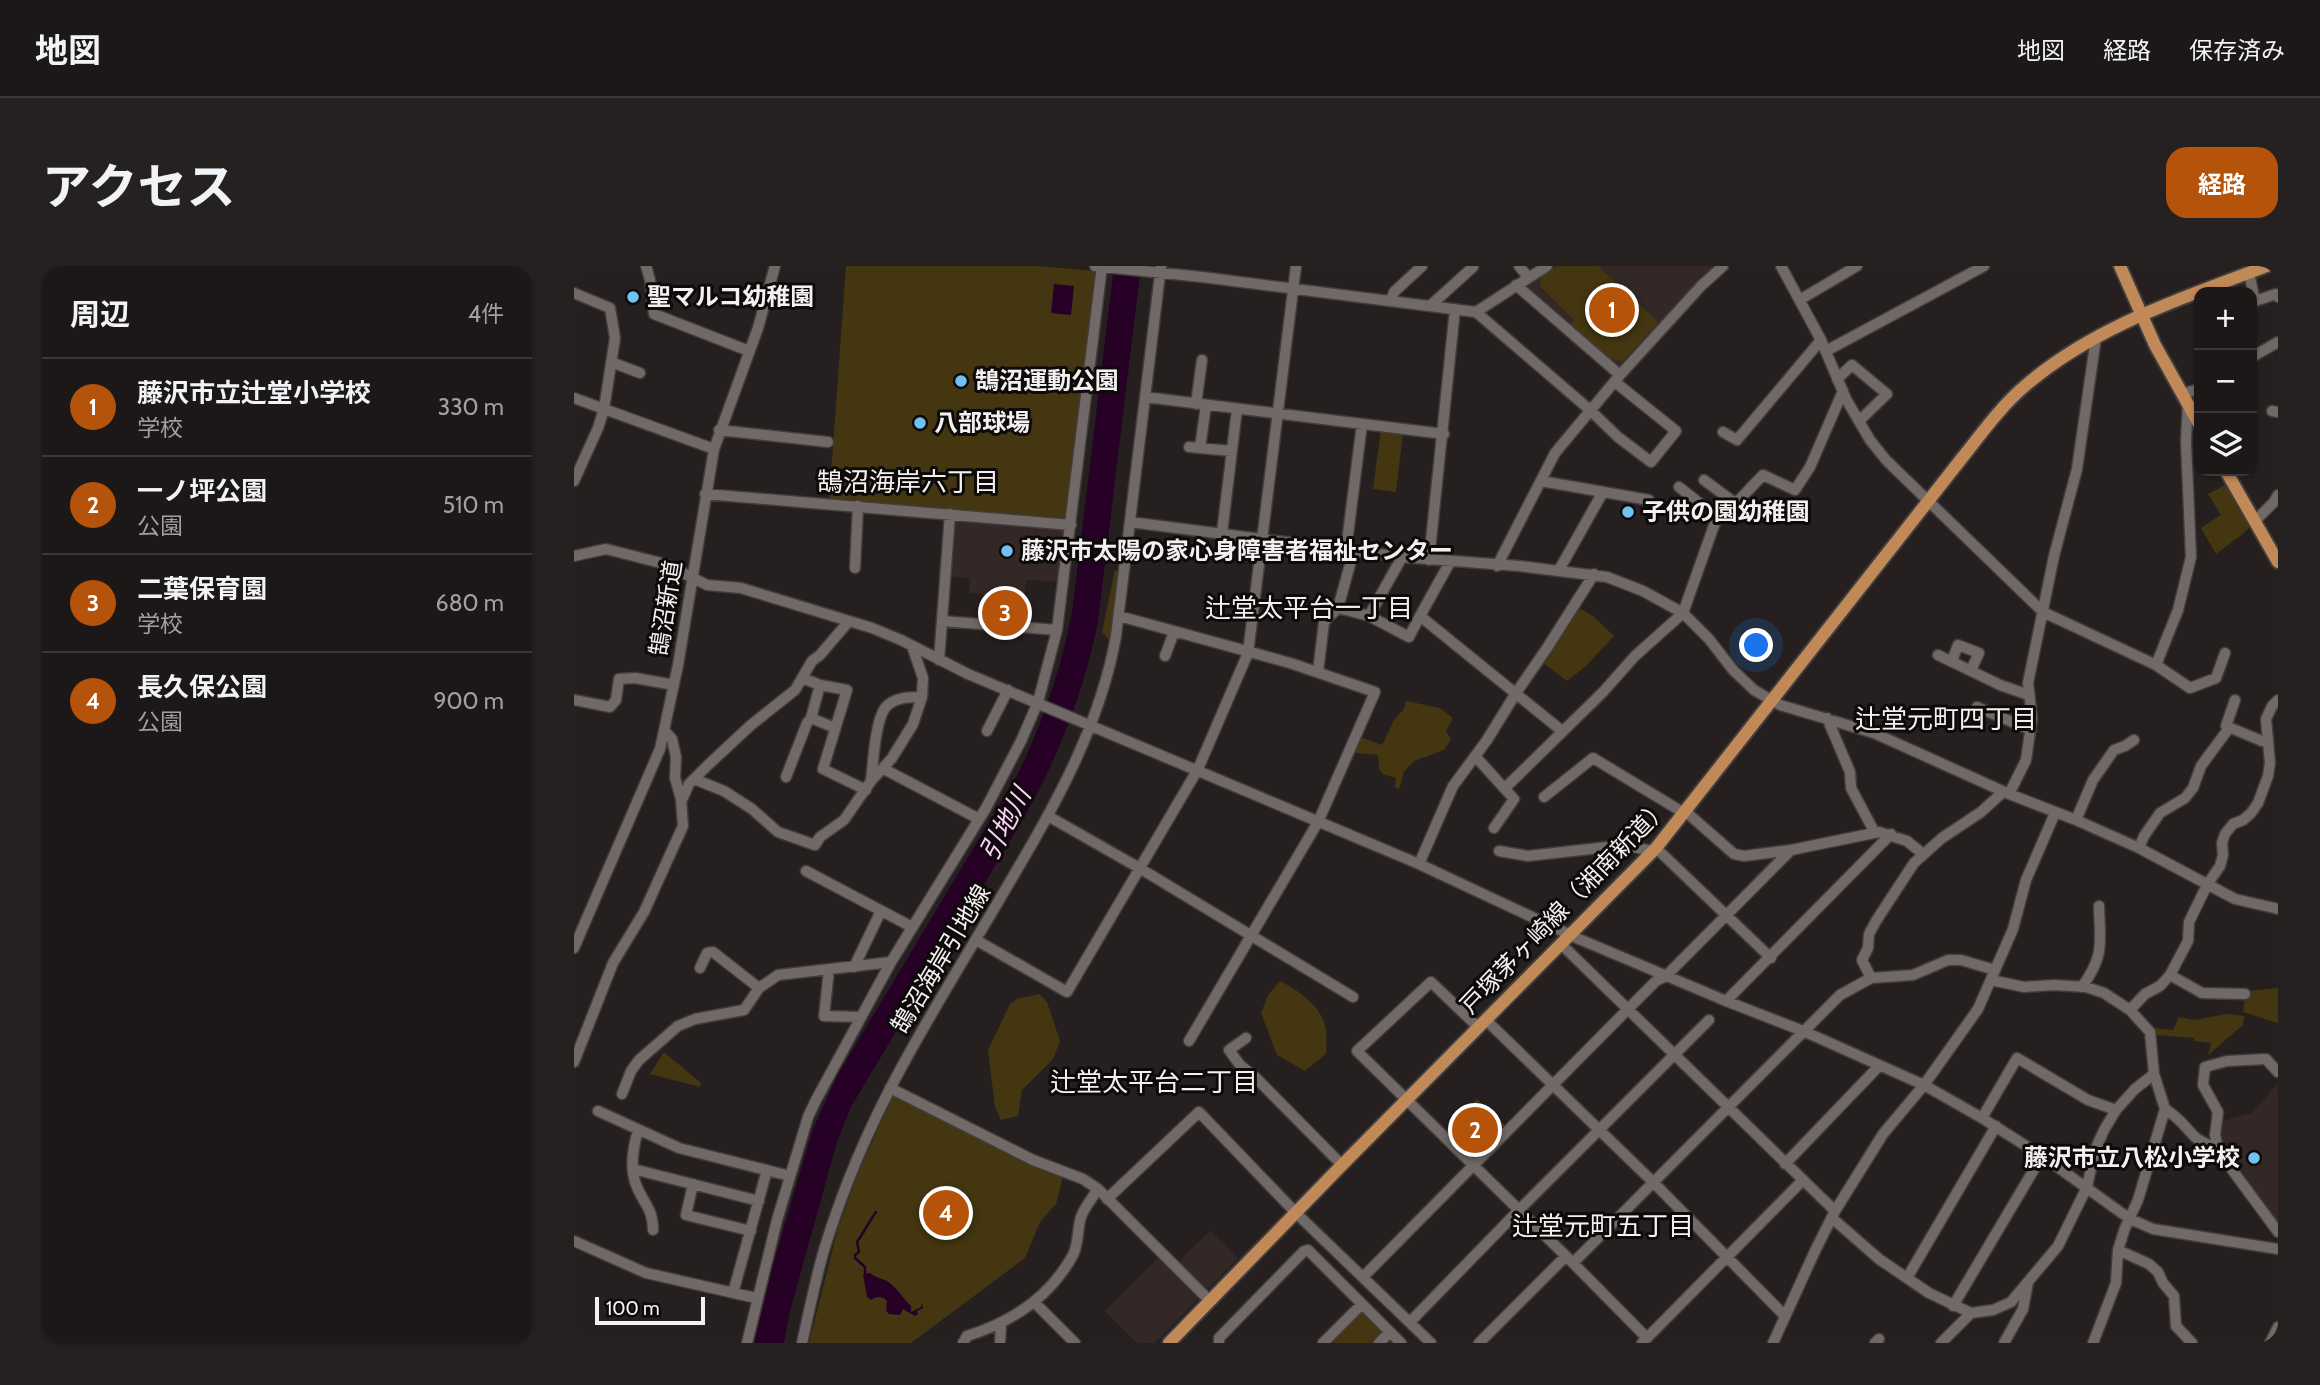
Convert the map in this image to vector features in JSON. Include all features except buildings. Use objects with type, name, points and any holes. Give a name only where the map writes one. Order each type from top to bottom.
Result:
[{"type":"main road","points":[[2120,266],[2141,315],[2194,415]]},
{"type":"main road","name":"戸塚茅ヶ崎線（湘南新道）","points":[[1169,1343],[1654,850],[1994,418],[2025,386],[2060,359],[2141,315],[2267,266]]},
{"type":"main road","points":[[2229,476],[2278,562]]},
{"type":"street","points":[[646,266],[654,314],[750,351]]},
{"type":"street","name":"鵠沼新道","points":[[574,948],[647,784],[665,731],[714,449],[750,351],[775,266]]},
{"type":"street","points":[[1095,266],[1158,270],[1476,312],[1618,437],[1651,462],[1676,431],[1516,285]]},
{"type":"street","points":[[976,940],[1067,992],[1198,769],[1248,653],[1296,266]]},
{"type":"street","points":[[1391,300],[1394,292],[1422,266]]},
{"type":"street","points":[[1519,266],[1528,277]]},
{"type":"street","points":[[1476,312],[1548,266]]},
{"type":"street","points":[[1497,566],[1555,453],[1617,379],[1701,286],[1723,266]]},
{"type":"street","points":[[1781,266],[1801,299],[1859,421],[1886,460],[2043,612],[2157,665],[2190,688],[2217,678],[2225,653]]},
{"type":"street","points":[[1801,299],[1857,266]]},
{"type":"street","points":[[1826,351],[1984,266]]},
{"type":"street","points":[[747,1343],[756,1298],[808,1117],[891,962],[979,819],[1021,741],[1038,702],[1057,630],[1087,376],[1105,267]]},
{"type":"street","points":[[1431,304],[1473,267]]},
{"type":"street","name":"鵠沼海岸引地線","points":[[802,1343],[824,1251],[863,1144],[890,1088],[1048,816],[1090,725],[1108,675],[1119,616],[1158,270]]},
{"type":"street","points":[[2249,273],[2255,301],[2276,294],[2278,297]]},
{"type":"street","points":[[574,293],[610,308],[615,332],[604,408],[574,481]]},
{"type":"street","points":[[1429,560],[1455,309]]},
{"type":"street","points":[[1871,978],[1863,960],[1868,948],[1869,934],[1914,863],[1942,838],[2006,793],[2026,760],[2032,718],[2028,683],[2054,556],[2077,469],[2096,338]]},
{"type":"street","points":[[1723,432],[1737,440],[1821,340]]},
{"type":"street","points":[[2257,354],[2278,342]]},
{"type":"street","points":[[1202,360],[1201,404],[1195,447],[1232,452]]},
{"type":"street","points":[[611,362],[640,373]]},
{"type":"street","points":[[1837,379],[1852,365],[1886,394],[1859,421]]},
{"type":"street","points":[[1505,788],[1603,692],[1635,656],[1683,613],[1717,517],[1763,475],[1795,490],[1810,467],[1843,391]]},
{"type":"street","points":[[2157,665],[2178,610],[2191,557],[2185,399],[2194,392]]},
{"type":"street","points":[[1145,397],[1444,434]]},
{"type":"street","points":[[574,398],[714,449]]},
{"type":"street","points":[[1222,533],[1237,408]]},
{"type":"street","points":[[1318,672],[1324,622],[1338,608],[1350,550],[1362,424]]},
{"type":"street","points":[[719,430],[828,442]]},
{"type":"street","points":[[1704,480],[1735,503]]},
{"type":"street","points":[[1541,481],[1649,500]]},
{"type":"street","points":[[1679,487],[1717,517]]},
{"type":"street","points":[[1559,570],[1603,492]]},
{"type":"street","points":[[705,494],[950,514],[1071,519]]},
{"type":"street","points":[[2255,521],[2278,495]]},
{"type":"street","points":[[855,568],[858,506]]},
{"type":"street","points":[[939,660],[950,514]]},
{"type":"street","points":[[1130,522],[1402,557],[1559,570],[1608,577],[1643,591],[1683,613],[1754,690],[1780,705],[1874,733],[2006,793],[2139,848],[2235,899],[2278,909]]},
{"type":"street","points":[[574,556],[596,550],[615,550],[665,564],[707,585],[741,588],[872,628],[1008,690],[1419,864],[1571,935],[1726,1002],[1803,1031],[1924,1085],[1996,1126],[2130,1219],[2173,1234],[2278,1249]]},
{"type":"street","points":[[1369,616],[1402,557]]},
{"type":"street","points":[[1338,608],[1369,616],[1409,637],[1450,562]]},
{"type":"street","points":[[1419,864],[1453,786],[1594,574]]},
{"type":"street","points":[[1119,616],[1318,672],[1375,692],[1318,822],[1189,1041]]},
{"type":"street","points":[[1420,616],[1562,731]]},
{"type":"street","points":[[681,803],[684,791],[694,779],[751,724],[795,690],[812,661],[849,621]]},
{"type":"street","points":[[942,621],[1057,630]]},
{"type":"street","points":[[1165,656],[1174,632]]},
{"type":"street","points":[[1952,661],[1958,645],[1979,653],[1971,670]]},
{"type":"street","points":[[694,779],[724,791],[752,809],[778,832],[815,845],[821,836],[845,820],[868,786],[884,769],[913,724],[922,697],[923,678],[912,646]]},
{"type":"street","points":[[1938,655],[2000,685],[2029,695]]},
{"type":"street","points":[[574,700],[610,707],[616,700],[619,678],[674,685]]},
{"type":"street","points":[[802,678],[820,685],[847,690],[823,769],[868,786]]},
{"type":"street","points":[[786,777],[811,718],[820,685]]},
{"type":"street","points":[[987,732],[1008,690]]},
{"type":"street","points":[[868,786],[883,710],[905,697],[922,697]]},
{"type":"street","points":[[2235,700],[2226,726],[2267,741]]},
{"type":"street","points":[[2130,1010],[2144,994],[2160,986],[2170,975],[2188,941],[2189,922],[2207,885],[2220,866],[2225,834],[2233,824],[2251,813],[2258,803],[2270,763],[2266,719],[2278,700]]},
{"type":"street","points":[[1977,707],[2031,730]]},
{"type":"street","points":[[811,718],[835,728]]},
{"type":"street","points":[[1827,718],[1850,772],[1851,788],[1875,833]]},
{"type":"street","points":[[2139,848],[2144,836],[2161,813],[2185,798],[2193,788],[2201,766],[2230,728]]},
{"type":"street","points":[[574,1062],[613,963],[644,912],[683,826],[675,778],[676,757],[672,739],[665,731]]},
{"type":"street","points":[[2076,820],[2094,780],[2114,750],[2134,740]]},
{"type":"street","points":[[1475,756],[1514,799],[1494,828]]},
{"type":"street","points":[[1544,797],[1593,758],[1685,812],[1734,854],[1745,856],[1791,850],[1875,833],[1891,834],[1908,841],[1923,854]]},
{"type":"street","points":[[884,769],[979,819]]},
{"type":"street","points":[[1773,1343],[1834,1215],[1884,1134],[1924,1085],[1978,1009],[2013,929],[2026,880],[2055,813]]},
{"type":"street","points":[[1048,816],[1353,997]]},
{"type":"street","points":[[1726,1002],[1891,834]]},
{"type":"street","points":[[1499,851],[1528,856],[1625,845],[1654,850],[1771,958]]},
{"type":"street","points":[[1364,1276],[1656,981],[1666,976],[1791,850]]},
{"type":"street","points":[[806,871],[912,927]]},
{"type":"street","points":[[2082,986],[2094,969],[2099,955],[2099,906]]},
{"type":"street","points":[[855,967],[881,911]]},
{"type":"street","points":[[1561,944],[1879,1259],[1929,1293],[1971,1313],[1993,1311],[2011,1302],[2058,1246],[2087,1187],[2095,1150],[2116,1111],[2135,1089],[2154,1074]]},
{"type":"street","points":[[701,968],[707,954],[713,953],[759,988]]},
{"type":"street","points":[[1479,1343],[1653,1182],[1840,995],[1871,978],[1913,975],[1948,960],[1961,960],[2024,987],[2082,986],[2104,993],[2130,1010],[2150,1032],[2154,1074],[2165,1109],[2138,1200],[2118,1250],[2116,1283],[2093,1343]]},
{"type":"street","points":[[622,1094],[631,1071],[639,1060],[678,1026],[695,1019],[744,1010],[759,988],[778,975],[891,962]]},
{"type":"street","points":[[829,970],[824,1016],[860,1017]]},
{"type":"street","points":[[2170,975],[2202,993],[2245,994]]},
{"type":"street","points":[[1785,1315],[1727,1257],[1653,1182],[1553,1085],[1431,982],[1357,1051],[1569,1259],[1644,1340],[1727,1257],[1802,1181]]},
{"type":"street","points":[[1410,1322],[1518,1209],[1709,1020]]},
{"type":"street","points":[[1246,1038],[1229,1050],[1240,1065],[1342,1165]]},
{"type":"street","points":[[1982,1118],[2017,1058],[2070,1090],[2116,1111]]},
{"type":"street","points":[[2219,1152],[2215,1135],[2218,1112],[2203,1085],[2205,1067],[2227,1061],[2266,1059],[2278,1072]]},
{"type":"street","points":[[1785,1164],[1879,1066]]},
{"type":"street","points":[[890,1088],[1033,1160],[1083,1179],[1098,1189],[1209,1300]]},
{"type":"street","points":[[2165,1109],[2183,1122],[2196,1138],[2219,1152],[2278,1232]]},
{"type":"street","points":[[598,1111],[679,1148],[790,1176]]},
{"type":"street","points":[[1107,1199],[1199,1112],[1296,1213],[1431,1343]]},
{"type":"street","points":[[1907,1278],[1996,1126]]},
{"type":"street","points":[[638,1130],[634,1144],[635,1185],[652,1213],[653,1230]]},
{"type":"street","points":[[1953,1306],[2042,1156]]},
{"type":"street","points":[[633,1169],[759,1202]]},
{"type":"street","points":[[733,1293],[767,1170]]},
{"type":"street","points":[[693,1184],[686,1215],[751,1231]]},
{"type":"street","points":[[963,1343],[967,1336],[1001,1324],[1034,1302],[1073,1254],[1081,1216],[1098,1189]]},
{"type":"street","points":[[574,1241],[646,1273],[756,1298]]},
{"type":"street","points":[[1219,1343],[1219,1338],[1304,1251],[1308,1250],[1401,1343]]},
{"type":"street","points":[[2118,1250],[2149,1264],[2158,1272],[2174,1296],[2176,1326],[2192,1343]]},
{"type":"street","points":[[2004,1343],[2023,1309],[2028,1282]]},
{"type":"street","points":[[1034,1302],[1075,1343]]},
{"type":"street","points":[[1323,1343],[1362,1304]]},
{"type":"street","points":[[1941,1343],[1971,1313]]},
{"type":"street","points":[[1000,1343],[1001,1324]]},
{"type":"street","points":[[2270,1343],[2278,1327]]},
{"type":"street","points":[[1379,1343],[1390,1332]]},
{"type":"shaded area","name":"鵠沼運動公園","points":[[846,266],[1039,266],[1097,271],[1068,519],[1065,521],[829,502]]},
{"type":"shaded area","points":[[1557,266],[1716,266],[1618,368],[1527,288],[1527,285]]},
{"type":"shaded area","points":[[1557,266],[1598,266],[1658,322],[1622,362],[1605,356],[1570,325],[1574,320],[1540,286],[1541,276]]},
{"type":"shaded area","points":[[1381,429],[1403,432],[1396,492],[1373,489]]},
{"type":"shaded area","points":[[2229,483],[2252,524],[2216,554],[2201,528],[2221,515],[2208,494]]},
{"type":"shaded area","name":"藤沢市太陽の家心身障害者福祉センター","points":[[952,517],[1066,527],[1061,582],[1026,580],[1024,598],[969,593],[970,578],[948,576]]},
{"type":"shaded area","points":[[1115,570],[1124,576],[1114,644],[1102,632]]},
{"type":"shaded area","points":[[1579,608],[1593,616],[1614,636],[1586,666],[1567,681],[1543,663]]},
{"type":"shaded area","points":[[1406,701],[1440,708],[1453,718],[1446,731],[1451,739],[1444,750],[1414,761],[1404,772],[1399,789],[1395,788],[1396,778],[1383,774],[1379,769],[1378,755],[1357,753],[1354,749],[1360,737],[1382,745]]},
{"type":"shaded area","points":[[1280,981],[1316,1007],[1324,1022],[1326,1054],[1305,1071],[1277,1055],[1261,1013],[1268,995]]},
{"type":"shaded area","points":[[2278,988],[2278,1023],[2243,1012],[2246,991]]},
{"type":"shaded area","points":[[1039,994],[1047,1002],[1060,1041],[1053,1059],[1022,1090],[1018,1116],[1001,1120],[995,1107],[988,1050],[1010,1004],[1017,999]]},
{"type":"shaded area","points":[[2226,1014],[2245,1016],[2242,1026],[2208,1055],[2211,1043],[2194,1041],[2194,1038],[2155,1035],[2152,1028],[2173,1030],[2179,1017],[2195,1020]]},
{"type":"shaded area","points":[[664,1052],[701,1083],[700,1087],[650,1074]]},
{"type":"shaded area","name":"藤沢市立八松小学校","points":[[2278,1083],[2278,1225],[2222,1147],[2218,1132],[2220,1120],[2252,1113]]},
{"type":"shaded area","points":[[894,1094],[1063,1176],[1056,1204],[1040,1222],[1025,1258],[911,1343],[809,1343],[838,1228],[860,1168]]},
{"type":"shaded area","points":[[1477,1099],[1507,1127],[1473,1161],[1444,1133]]},
{"type":"shaded area","points":[[1210,1231],[1238,1258],[1206,1291],[1178,1262]]},
{"type":"shaded area","points":[[1160,1256],[1201,1296],[1155,1343],[1137,1343],[1105,1311]]},
{"type":"shaded area","points":[[1362,1304],[1390,1332],[1379,1343],[1323,1343]]},
{"type":"water","name":"引地川","points":[[1114,266],[1141,266],[1098,622],[1078,697],[1050,768],[1026,814],[851,1107],[837,1142],[790,1311],[784,1343],[754,1343],[771,1271],[813,1129],[837,1076],[1017,775],[1050,695],[1072,612]]},
{"type":"water","points":[[1054,284],[1074,286],[1071,315],[1051,313]]},
{"type":"water","points":[[870,1273],[894,1286],[911,1306],[911,1312],[921,1307],[922,1303],[923,1308],[917,1311],[915,1316],[903,1309],[900,1315],[889,1314],[886,1311],[885,1299],[879,1297],[871,1300],[867,1297],[863,1274]]},
{"type":"waterway","points":[[865,1274],[865,1267],[855,1258],[859,1252],[857,1242],[876,1212]]},
{"type":"place","name":"聖マルコ幼稚園","points":[[633,297]]},
{"type":"place","name":"藤沢市立辻堂小学校","points":[[1612,310]]},
{"type":"place","name":"鵠沼運動公園","points":[[961,381]]},
{"type":"place","name":"八部球場","points":[[920,423]]},
{"type":"place","name":"子供の園幼稚園","points":[[1628,512]]},
{"type":"place","name":"藤沢市太陽の家心身障害者福祉センター","points":[[1007,551]]},
{"type":"place","name":"二葉保育園","points":[[1005,613]]},
{"type":"place","name":"一ノ坪公園","points":[[1475,1130]]},
{"type":"place","name":"藤沢市立八松小学校","points":[[2254,1158]]},
{"type":"place","name":"長久保公園","points":[[946,1213]]},
{"type":"district","name":"鵠沼海岸六丁目","points":[[908,482]]},
{"type":"district","name":"辻堂太平台一丁目","points":[[1309,608]]},
{"type":"district","name":"辻堂元町四丁目","points":[[1946,719]]},
{"type":"district","name":"辻堂太平台二丁目","points":[[1154,1082]]},
{"type":"district","name":"辻堂元町五丁目","points":[[1603,1226]]}]
